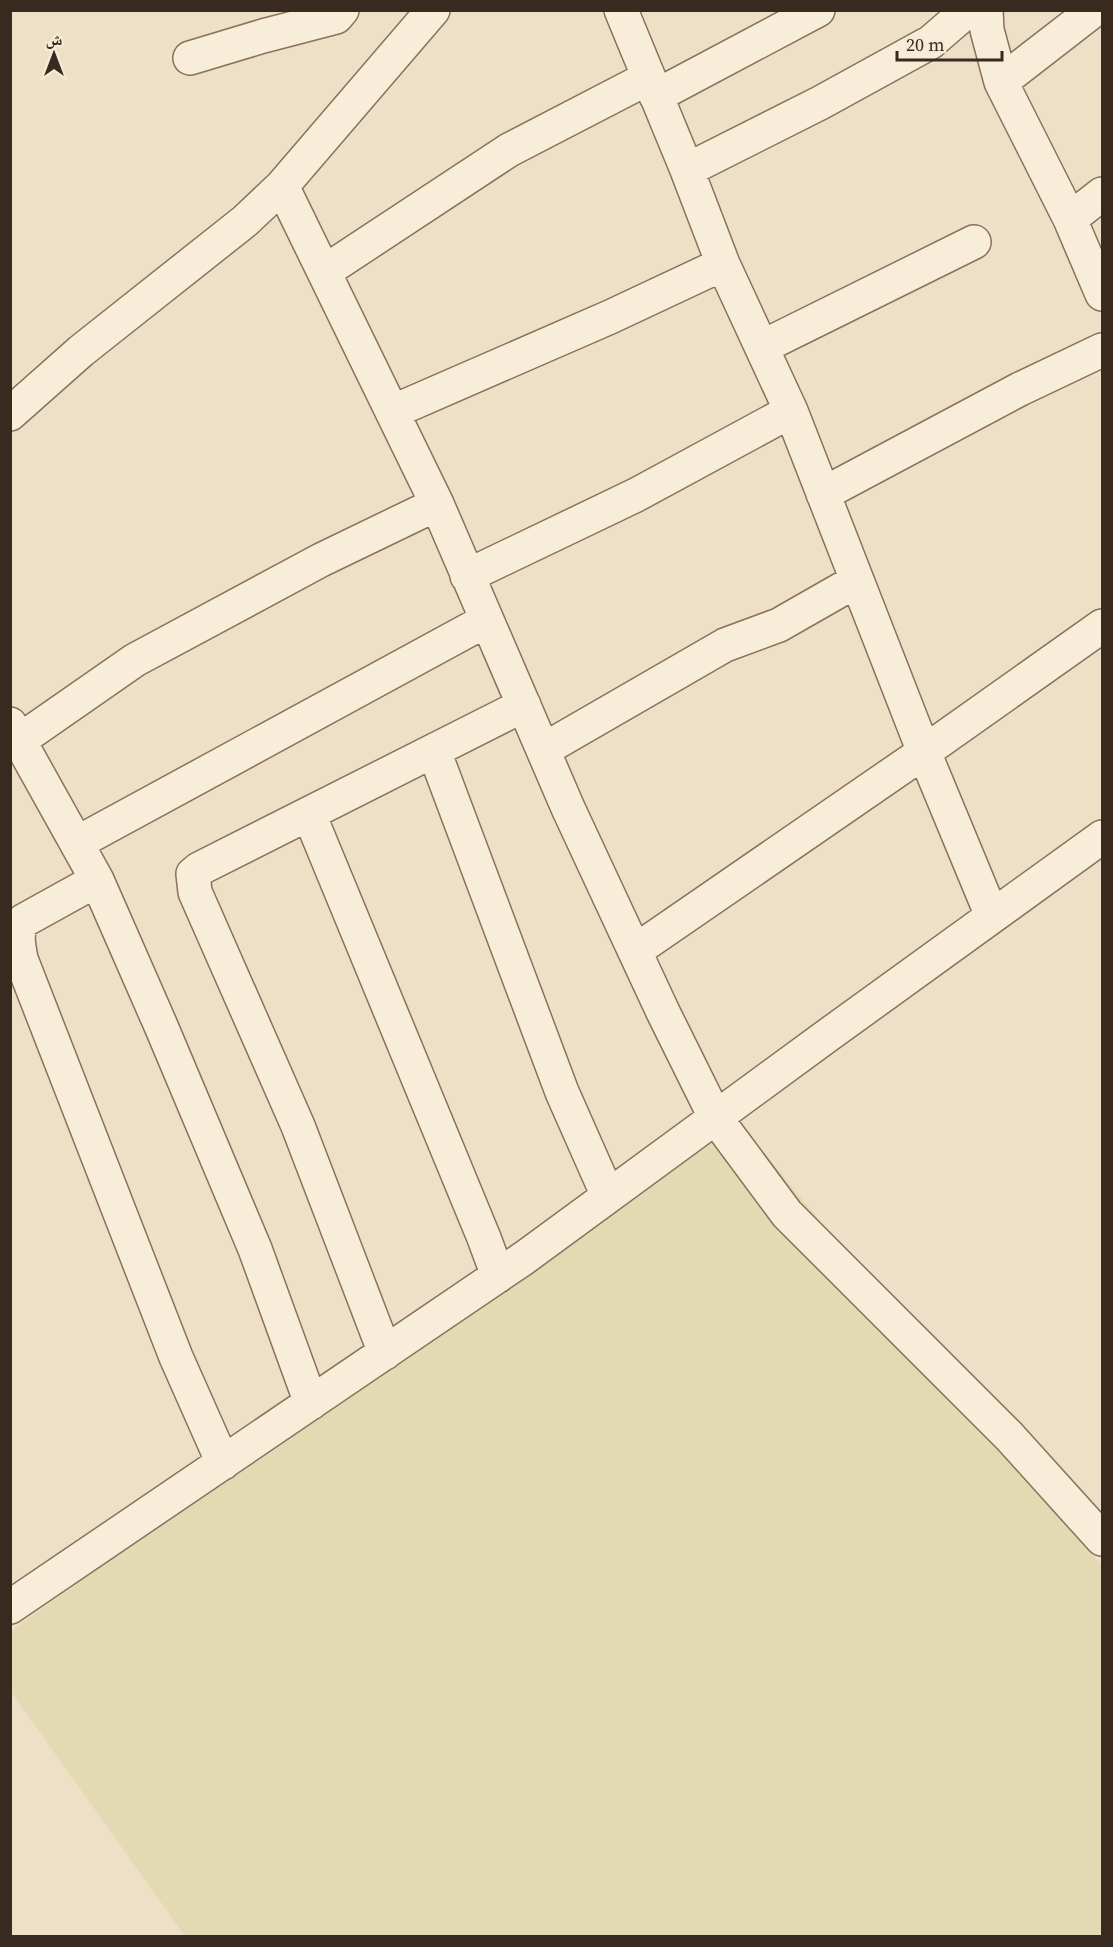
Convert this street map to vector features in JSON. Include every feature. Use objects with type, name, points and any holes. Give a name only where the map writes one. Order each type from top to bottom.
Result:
[{"type":"street","points":[[190,58],[336,17],[342,10]]},
{"type":"street","points":[[10,414],[81,351],[245,221],[282,186],[433,10]]},
{"type":"street","points":[[621,10],[723,264],[791,411],[924,752],[992,916]]},
{"type":"street","points":[[324,272],[509,150],[818,10]]},
{"type":"street","points":[[687,170],[820,103],[931,42],[968,10]]},
{"type":"street","points":[[986,10],[987,30],[1001,82],[1071,219],[1102,294]]},
{"type":"street","points":[[1001,82],[1094,10]]},
{"type":"street","points":[[282,186],[437,504],[568,808],[715,1117],[787,1214],[1009,1436],[1102,1539]]},
{"type":"street","points":[[1071,219],[1102,194]]},
{"type":"street","points":[[762,347],[974,242]]},
{"type":"street","points":[[392,412],[610,317],[723,264]]},
{"type":"street","points":[[823,494],[1020,388],[1102,350]]},
{"type":"street","points":[[467,576],[636,495],[791,411]]},
{"type":"street","points":[[311,1403],[255,1249],[97,880],[15,732],[135,660],[321,560],[437,504]]},
{"type":"street","points":[[543,750],[725,645],[779,626],[856,581]]},
{"type":"street","points":[[77,843],[487,620]]},
{"type":"street","points":[[635,951],[1102,626]]},
{"type":"street","points":[[384,1353],[298,1126],[195,892],[193,874],[524,705]]},
{"type":"street","points":[[434,751],[562,1092],[608,1196]]},
{"type":"street","points":[[309,814],[498,1276]]},
{"type":"street","points":[[10,1607],[498,1276],[1102,837]]},
{"type":"street","points":[[97,880],[23,921],[18,937],[21,959],[176,1357],[223,1463]]},
{"type":"shaded area","points":[[738,1121],[1102,1566],[1102,1936],[185,1936],[11,1692],[10,1632],[242,1465]]}]
